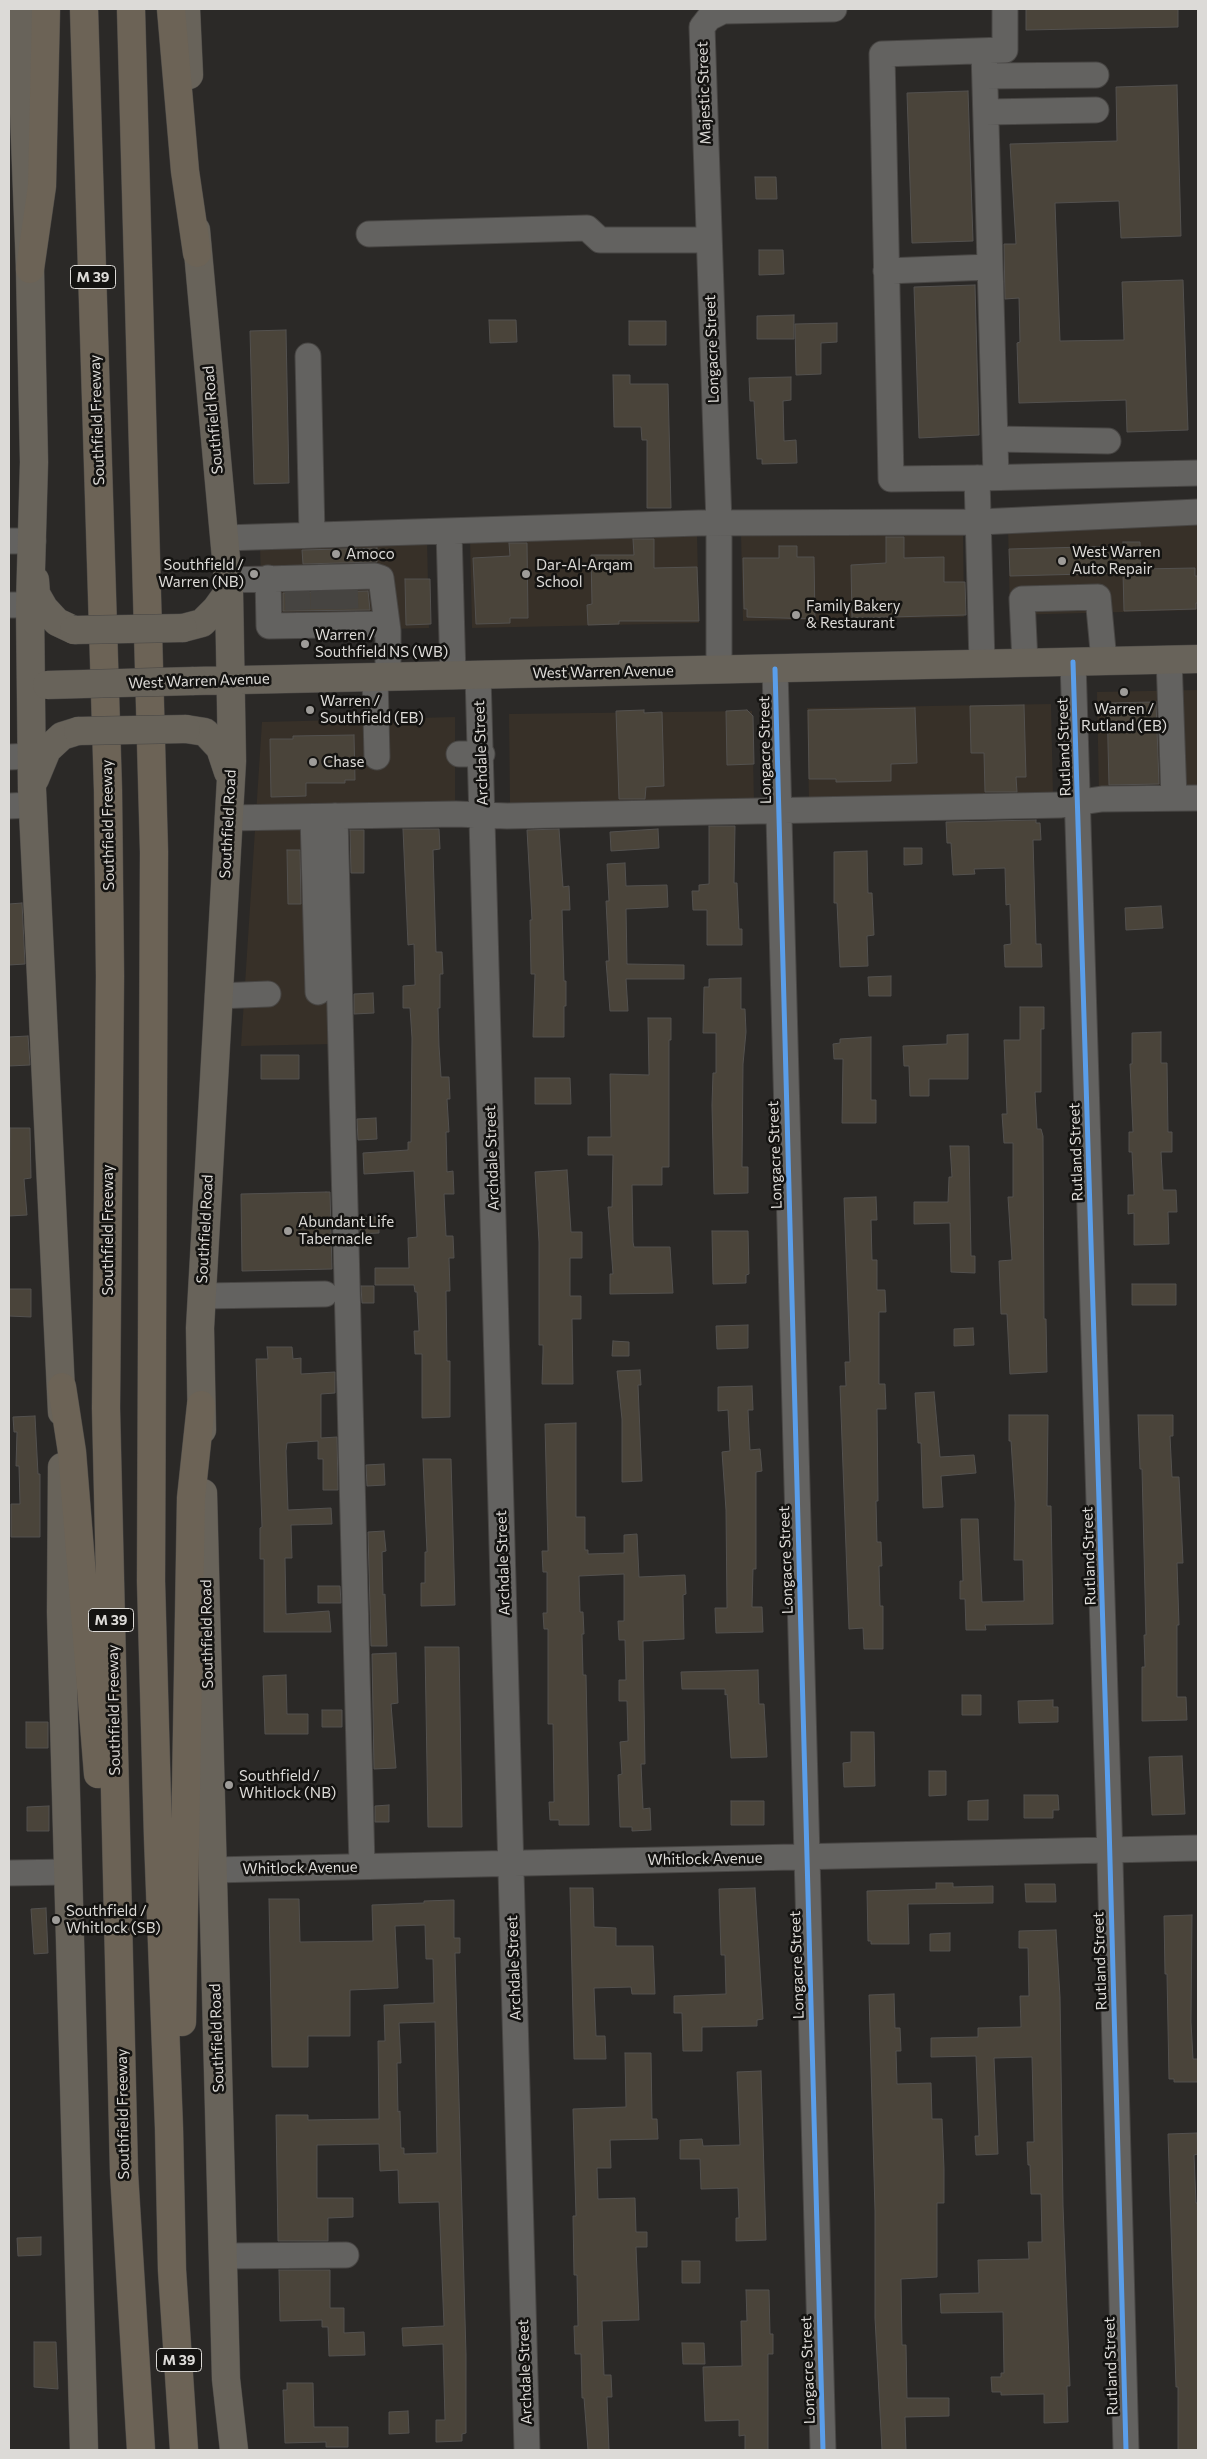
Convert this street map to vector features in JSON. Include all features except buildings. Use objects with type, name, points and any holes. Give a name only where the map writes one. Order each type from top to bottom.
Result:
[{"type":"highway","points":[[30,269],[42,186],[46,9]]},
{"type":"highway","name":"Southfield Freeway","points":[[84,9],[108,790],[110,976],[106,1408],[124,2173],[141,2450]]},
{"type":"highway","name":"M 39","points":[[131,9],[154,852],[152,1581],[158,1838],[170,2128],[172,2270],[184,2450]]},
{"type":"highway","points":[[171,9],[185,171],[197,253]]},
{"type":"highway","points":[[62,1387],[72,1452],[84,1612],[122,2038]]},
{"type":"highway","points":[[170,2128],[182,2046],[191,1498],[201,1405]]},
{"type":"main road","points":[[20,9],[30,269],[34,462],[19,605],[29,686],[20,756],[25,801],[62,1387],[61,1612],[84,2450]]},
{"type":"main road","name":"Southfield Road","points":[[186,9],[197,253],[228,586],[230,680],[231,780],[202,1296],[201,1405],[222,2256],[226,2379],[234,2450]]},
{"type":"main road","points":[[25,547],[36,594],[44,608],[56,622],[74,630],[183,628],[202,623],[216,609],[228,586]]},
{"type":"main road","name":"West Warren Avenue","points":[[29,686],[381,676],[1198,659]]},
{"type":"main road","points":[[25,801],[38,767],[47,750],[62,736],[78,731],[186,729],[205,732],[220,748],[231,780]]},
{"type":"street","name":"Majestic Street","points":[[706,177],[702,27],[708,18],[723,11],[834,9]]},
{"type":"street","points":[[1005,9],[1005,50],[882,54],[891,479],[1198,473]]},
{"type":"street","points":[[982,663],[979,522],[986,477],[995,439],[984,51]]},
{"type":"street","points":[[985,76],[1096,75]]},
{"type":"street","points":[[986,112],[1096,110]]},
{"type":"street","name":"Longacre Street","points":[[706,177],[719,523],[719,670]]},
{"type":"street","points":[[369,234],[587,228],[600,240],[708,240]]},
{"type":"street","points":[[886,271],[990,267]]},
{"type":"street","points":[[308,356],[312,535]]},
{"type":"street","points":[[995,439],[1108,441]]},
{"type":"street","points":[[224,538],[719,523],[979,522],[1198,512]]},
{"type":"street","name":"Archdale Street","points":[[449,531],[466,675],[471,754],[483,815],[527,2450]]},
{"type":"street","points":[[228,586],[268,578],[297,581],[375,576],[381,578],[387,624],[381,676],[377,757]]},
{"type":"street","points":[[268,578],[269,626],[298,619],[334,618],[387,624]]},
{"type":"street","points":[[1025,662],[1022,599],[1098,597],[1104,661]]},
{"type":"street","points":[[228,818],[1062,805],[1102,799],[1186,798],[1169,660]]},
{"type":"street","name":"Rutland Street","points":[[1073,662],[1110,1850],[1126,2450]]},
{"type":"street","name":"Longacre Street","points":[[775,669],[823,2450]]},
{"type":"street","points":[[318,992],[324,816]]},
{"type":"street","points":[[324,816],[362,1866]]},
{"type":"street","points":[[218,996],[268,994]]},
{"type":"street","points":[[202,1296],[325,1294]]},
{"type":"street","name":"Whitlock Avenue","points":[[212,1870],[1198,1848]]},
{"type":"street","points":[[9,1873],[68,1872]]},
{"type":"street","points":[[222,2256],[346,2255]]},
{"type":"shaded area","points":[[1198,520],[1198,610],[1010,615],[1008,525]]},
{"type":"shaded area","points":[[963,528],[964,617],[743,621],[741,533]]},
{"type":"shaded area","points":[[697,533],[699,623],[472,628],[470,538]]},
{"type":"shaded area","points":[[427,539],[429,628],[262,632],[260,543]]},
{"type":"shaded area","points":[[1198,690],[1198,792],[1099,794],[1097,692]]},
{"type":"shaded area","points":[[1051,704],[1053,796],[809,801],[807,708]]},
{"type":"shaded area","points":[[752,711],[754,802],[510,805],[509,714]]},
{"type":"shaded area","points":[[455,717],[455,804],[328,807],[334,1044],[241,1046],[262,722]]},
{"type":"tunnel","points":[[323,584],[323,612]]},
{"type":"tunnel","points":[[345,584],[346,612]]},
{"type":"tunnel","points":[[297,585],[298,613]]},
{"type":"cycle path","points":[[1073,662],[1109,1824],[1126,2450]]},
{"type":"cycle path","points":[[775,669],[823,2450]]},
{"type":"place","name":"Amoco","points":[[336,554]]},
{"type":"place","name":"West Warren Auto Repair","points":[[1062,561]]},
{"type":"place","name":"Southfield / Warren (NB)","points":[[254,574]]},
{"type":"place","name":"Dar-Al-Arqam School","points":[[526,574]]},
{"type":"place","name":"Family Bakery & Restaurant","points":[[796,615]]},
{"type":"place","name":"Warren / Southfield NS (WB)","points":[[305,644]]},
{"type":"place","name":"Warren / Rutland (EB)","points":[[1124,692]]},
{"type":"place","name":"Warren / Southfield (EB)","points":[[310,710]]},
{"type":"place","name":"Chase","points":[[313,762]]},
{"type":"place","name":"Abundant Life Tabernacle","points":[[288,1231]]},
{"type":"place","name":"Southfield / Whitlock (NB)","points":[[229,1785]]},
{"type":"place","name":"Southfield / Whitlock (SB)","points":[[56,1920]]}]
